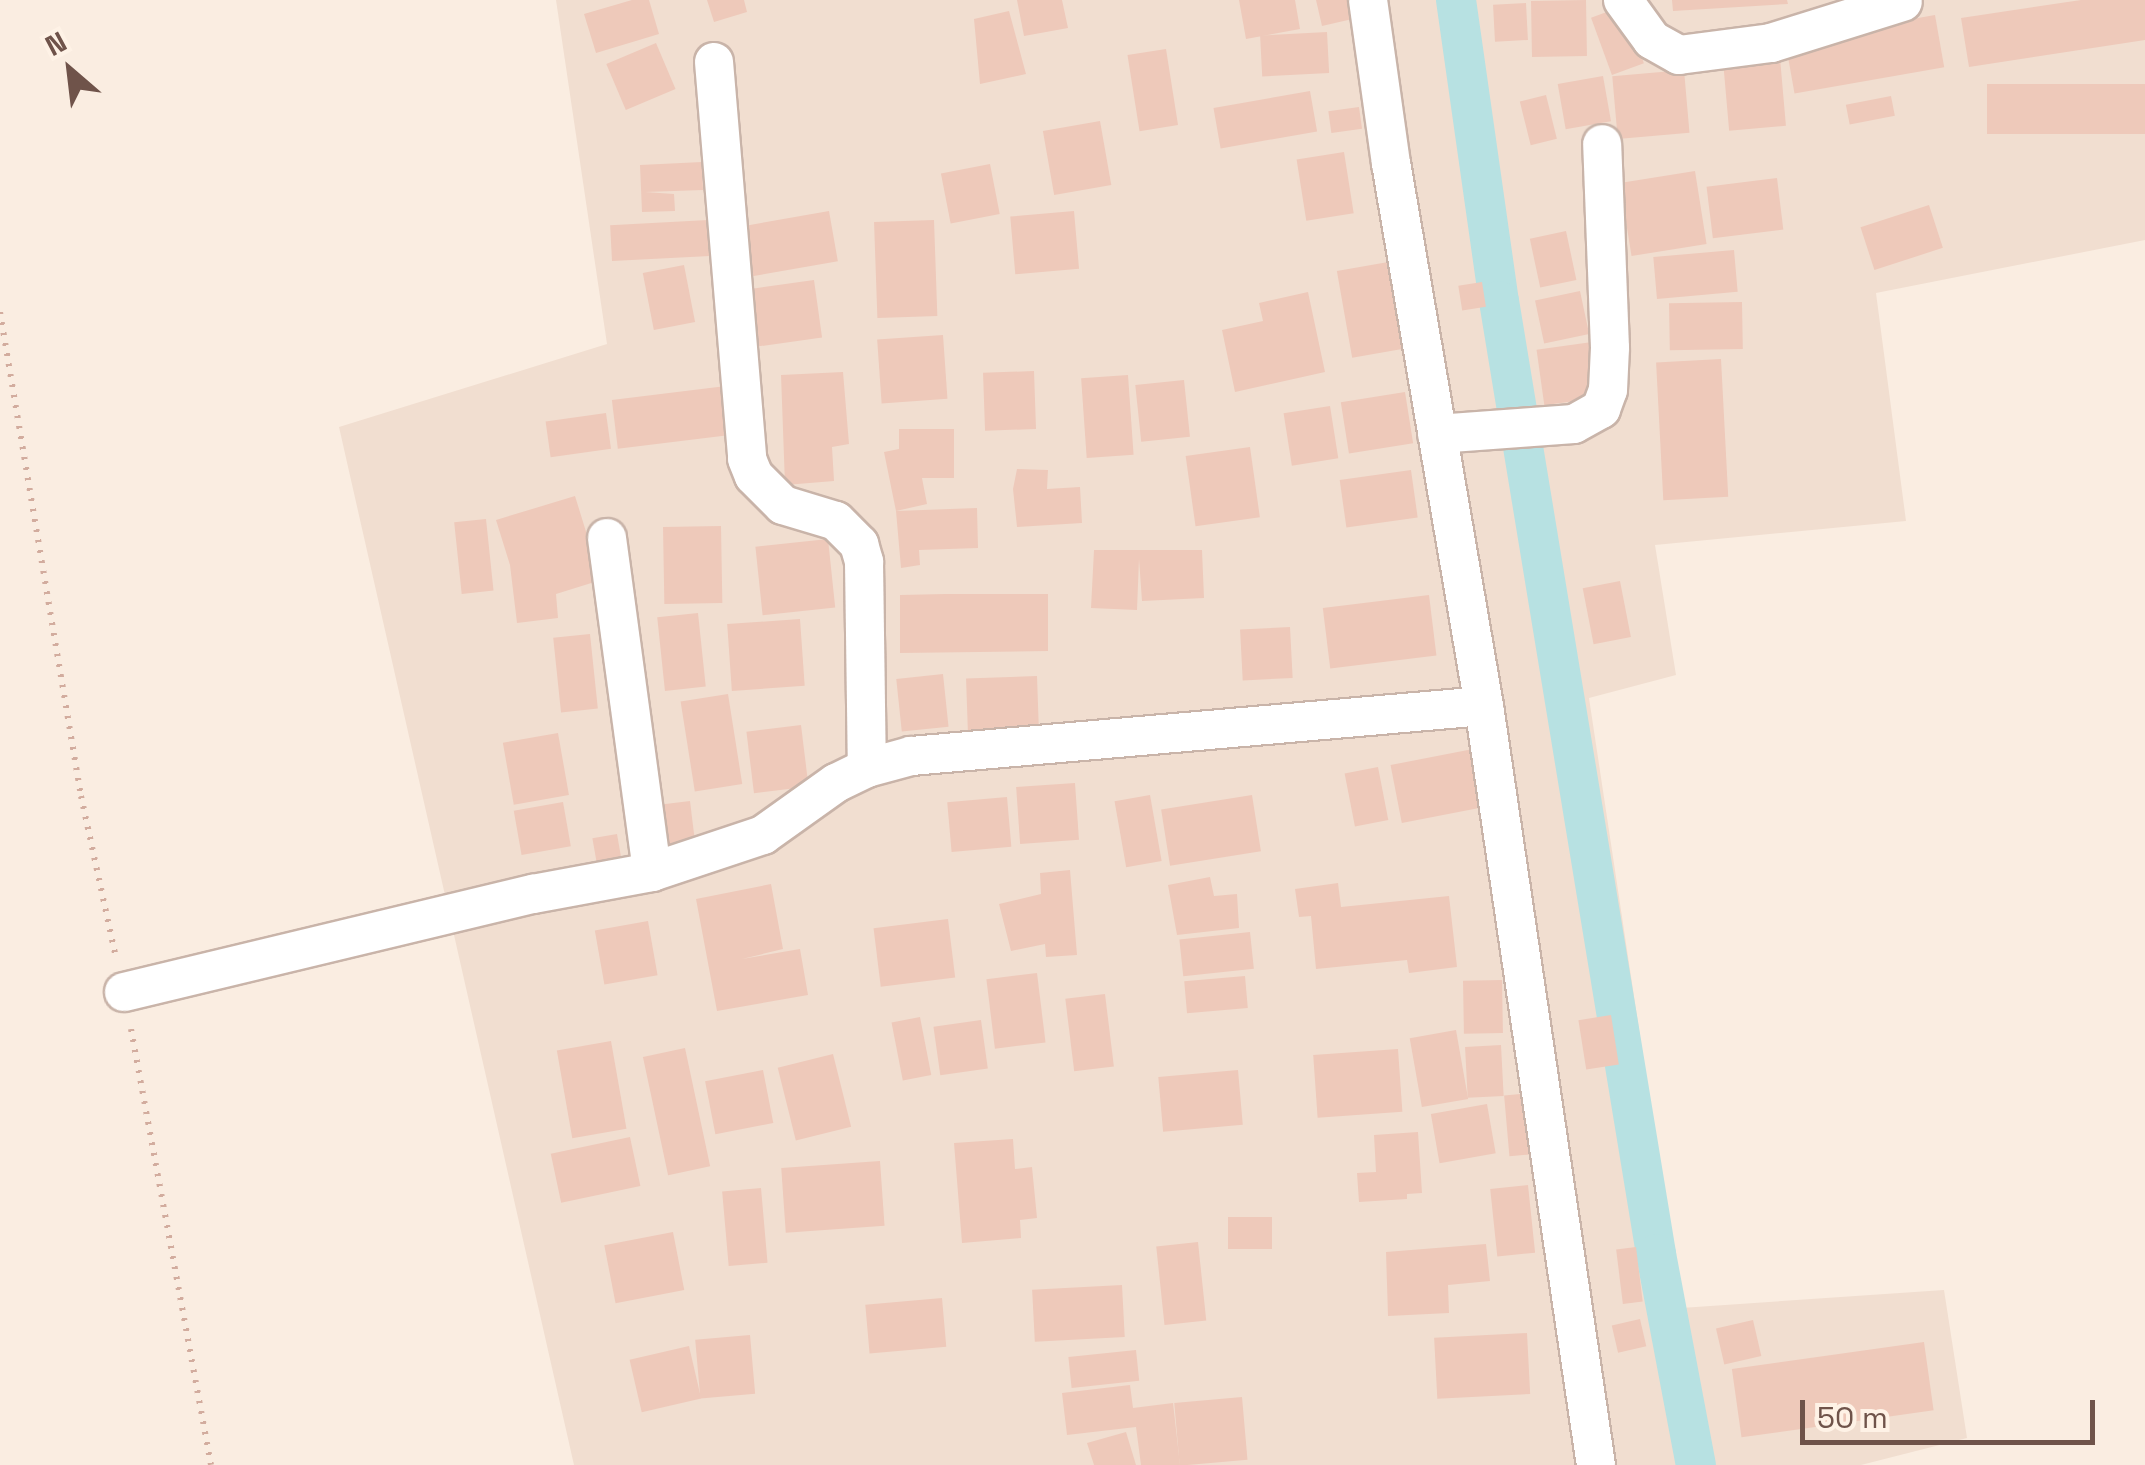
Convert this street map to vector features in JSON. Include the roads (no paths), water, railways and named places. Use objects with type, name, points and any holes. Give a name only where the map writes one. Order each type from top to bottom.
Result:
[{"type":"street","points":[[1368,0],[1453,433],[1484,706],[1596,1465]]},
{"type":"street","points":[[1623,0],[1652,40],[1679,55],[1742,50],[1902,2]]},
{"type":"street","points":[[714,62],[748,459],[754,476],[783,505],[836,521],[859,544],[864,562],[867,768]]},
{"type":"street","points":[[1453,433],[1582,422],[1605,401],[1610,348],[1602,144]]},
{"type":"street","points":[[606,538],[652,872]]},
{"type":"street","points":[[124,992],[533,894],[652,872],[763,835],[836,783],[867,768],[911,756],[1484,706]]},
{"type":"waterway","points":[[1456,0],[1499,301],[1656,1254],[1696,1465]]}]
